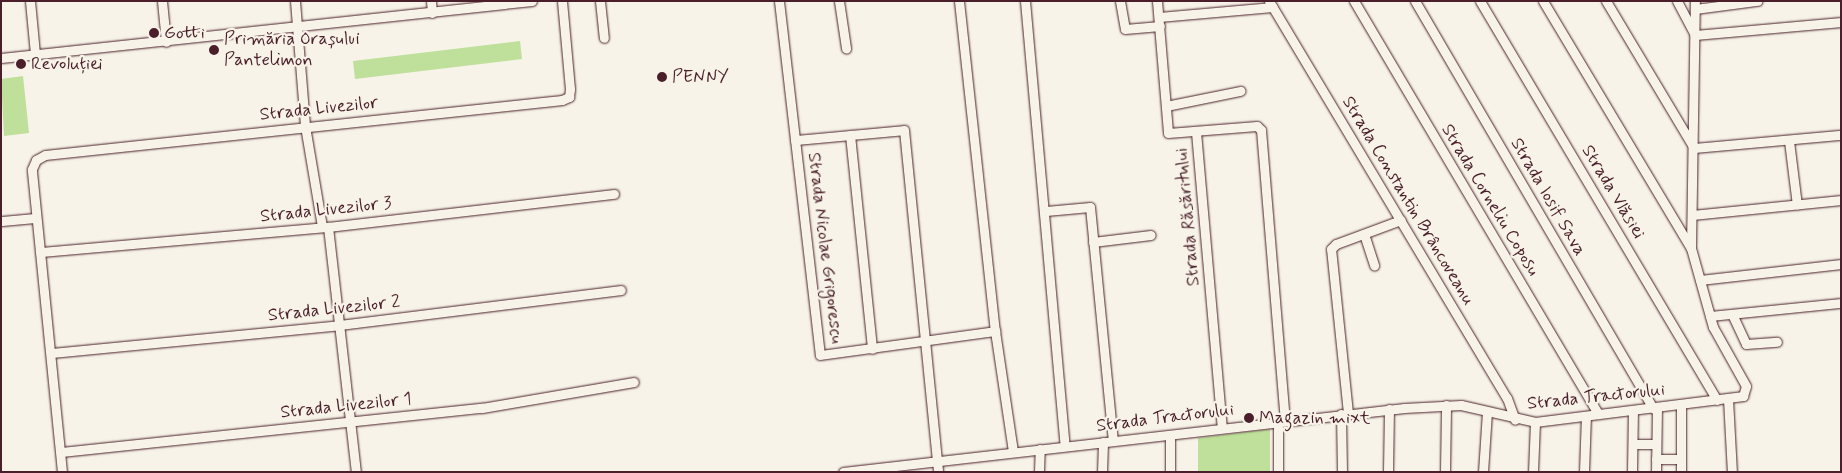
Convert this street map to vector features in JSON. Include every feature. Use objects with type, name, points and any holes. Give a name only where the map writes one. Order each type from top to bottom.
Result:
[{"type":"street","points":[[30,1],[35,54]]},
{"type":"street","points":[[162,1],[166,42]]},
{"type":"street","points":[[295,1],[306,126],[325,227],[340,325],[356,472]]},
{"type":"street","points":[[431,1],[432,14]]},
{"type":"street","points":[[1,58],[432,14],[532,1]]},
{"type":"street","name":"Strada Livezilor","points":[[62,472],[32,169],[40,157],[306,126],[566,99],[570,89],[562,1]]},
{"type":"street","points":[[600,1],[604,38]]},
{"type":"street","name":"Strada Nicolae Grigorescu","points":[[779,1],[820,355],[995,331]]},
{"type":"street","points":[[839,1],[846,48]]},
{"type":"street","points":[[959,1],[995,331],[1013,452]]},
{"type":"street","points":[[1025,1],[1046,211],[1065,446]]},
{"type":"street","points":[[1120,1],[1125,29],[1159,21],[1271,4]]},
{"type":"street","name":"Strada Răsăritului","points":[[1157,1],[1168,132],[1196,132],[1222,428]]},
{"type":"street","name":"Strada Corneliu Coposu","points":[[1354,1],[1598,414]]},
{"type":"street","name":"Strada Iosif Sava","points":[[1415,1],[1655,408]]},
{"type":"street","name":"Strada Vlăsiei","points":[[1480,1],[1717,400]]},
{"type":"street","points":[[1543,1],[1691,248],[1710,316],[1747,390],[1743,396],[1728,399],[1732,472]]},
{"type":"street","points":[[1606,1],[1694,148]]},
{"type":"street","points":[[1677,1],[1696,35]]},
{"type":"street","points":[[1691,248],[1695,5],[1757,1]]},
{"type":"street","name":"Strada Constantin Brâncoveanu","points":[[1271,4],[1507,398],[1515,420]]},
{"type":"street","points":[[1696,35],[1841,22]]},
{"type":"street","points":[[1166,106],[1240,91]]},
{"type":"street","points":[[1196,132],[1259,127],[1272,240],[1282,421],[1278,472]]},
{"type":"street","points":[[795,140],[904,130],[938,472]]},
{"type":"street","points":[[1694,148],[1789,141],[1841,134]]},
{"type":"street","points":[[850,135],[872,349]]},
{"type":"street","points":[[1789,141],[1797,205]]},
{"type":"street","name":"Strada Livezilor 3","points":[[40,252],[325,227],[614,194]]},
{"type":"street","points":[[1692,215],[1841,200]]},
{"type":"street","points":[[1046,211],[1089,206],[1114,441]]},
{"type":"street","points":[[1,221],[36,218]]},
{"type":"street","points":[[1342,472],[1345,413],[1330,252],[1336,244],[1401,220]]},
{"type":"street","points":[[1364,234],[1374,265]]},
{"type":"street","points":[[1093,242],[1151,235]]},
{"type":"street","points":[[1700,280],[1841,264]]},
{"type":"street","name":"Strada Livezilor 2","points":[[51,353],[340,325],[621,290]]},
{"type":"street","points":[[1710,316],[1841,303]]},
{"type":"street","points":[[1732,314],[1746,344],[1778,342]]},
{"type":"street","name":"Strada Livezilor 1","points":[[60,452],[482,408],[634,382]]},
{"type":"street","name":"Strada Tractorului","points":[[843,472],[1389,409],[1446,405],[1486,412],[1515,420],[1535,422],[1728,399]]},
{"type":"street","points":[[1445,472],[1446,405]]},
{"type":"street","points":[[1681,405],[1681,472]]},
{"type":"street","points":[[1655,408],[1656,472]]},
{"type":"street","points":[[1388,472],[1389,409]]},
{"type":"street","points":[[1632,472],[1633,410]]},
{"type":"street","points":[[1483,472],[1486,412]]},
{"type":"street","points":[[1584,472],[1586,416]]},
{"type":"street","points":[[1534,472],[1535,422]]},
{"type":"street","points":[[1170,434],[1170,472]]},
{"type":"street","points":[[1102,472],[1103,442]]},
{"type":"street","points":[[1633,444],[1656,444]]},
{"type":"street","points":[[1039,472],[1040,449]]},
{"type":"street","points":[[1656,459],[1681,459]]},
{"type":"green space","points":[[520,41],[522,59],[355,79],[353,61]]},
{"type":"green space","points":[[23,76],[29,133],[4,136],[1,79]]},
{"type":"green space","points":[[1270,429],[1270,472],[1198,472],[1198,438]]},
{"type":"place","name":"Gotti","points":[[154,33]]},
{"type":"place","name":"Primăria Orașului Pantelimon","points":[[214,50]]},
{"type":"place","name":"Revoluției","points":[[21,64]]},
{"type":"place","name":"PENNY","points":[[662,77]]},
{"type":"place","name":"Magazin mixt","points":[[1249,418]]}]
